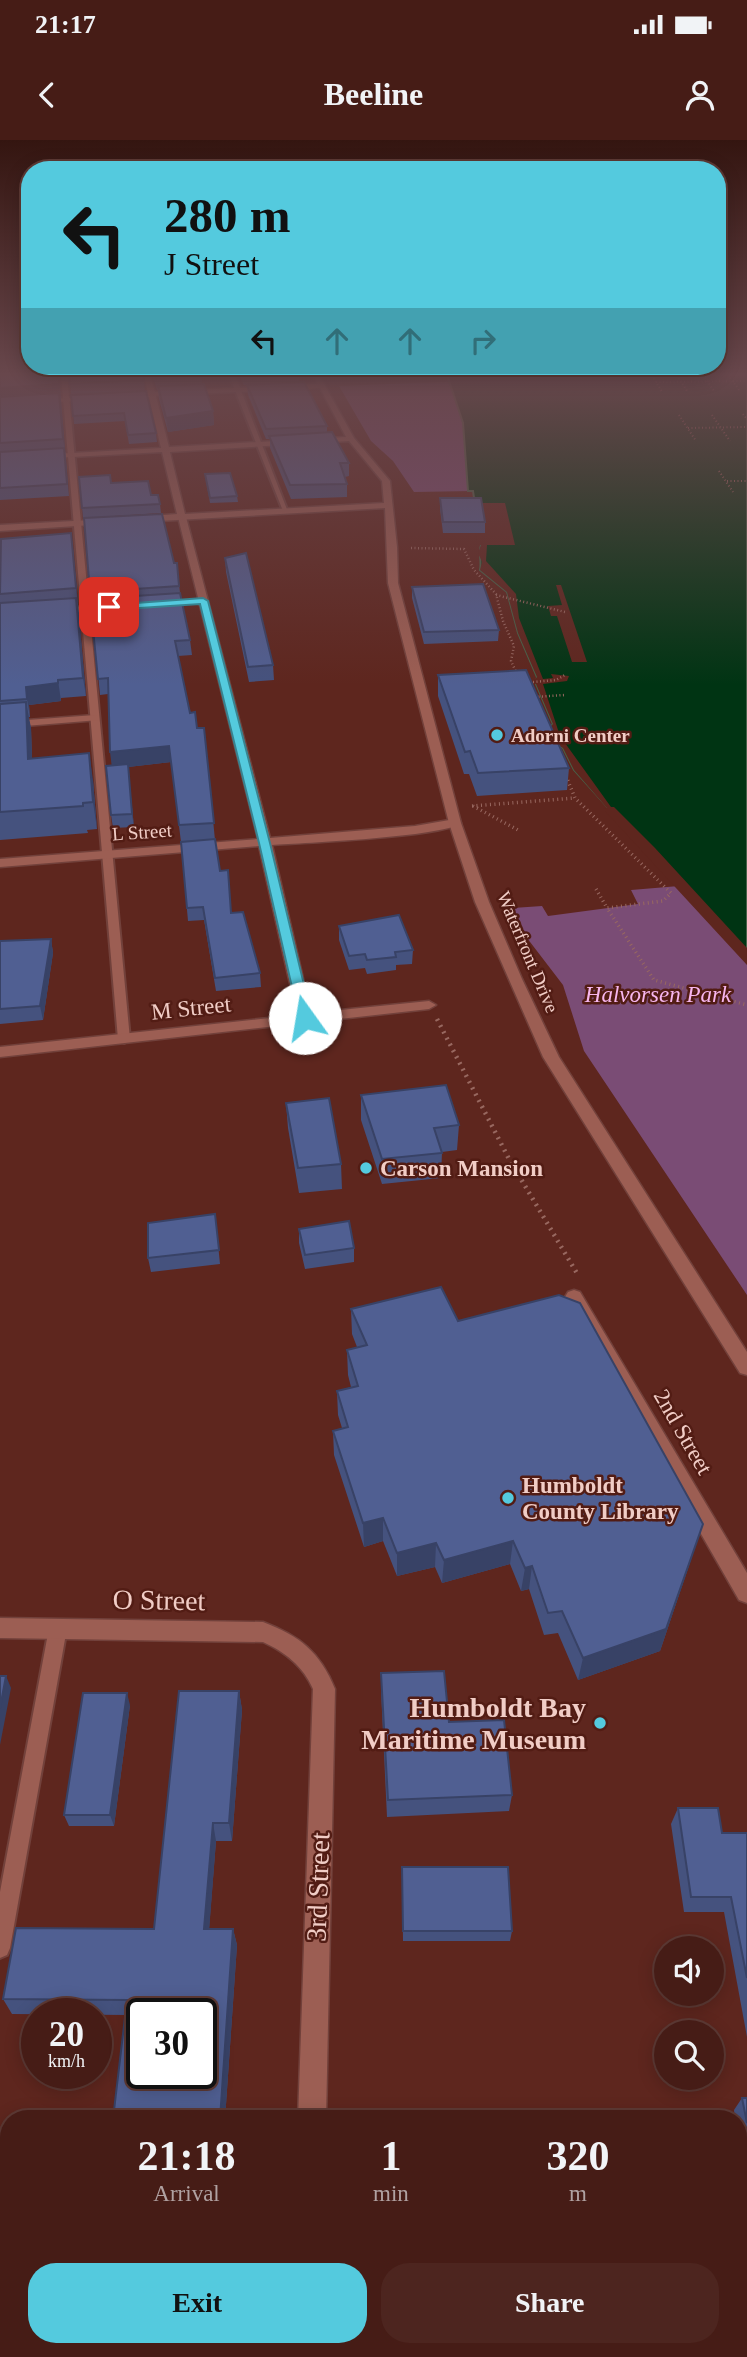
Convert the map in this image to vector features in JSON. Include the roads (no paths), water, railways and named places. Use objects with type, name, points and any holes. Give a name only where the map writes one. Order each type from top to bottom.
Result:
[{"type":"street","points":[[173,478],[265,843],[305,1018]]},
{"type":"street","name":"Waterfront Drive","points":[[385,478],[390,505],[393,583],[454,824],[482,902],[551,1057],[747,1368]]},
{"type":"street","points":[[132,520],[390,505]]},
{"type":"street","points":[[0,528],[119,520]]},
{"type":"street","points":[[191,602],[203,601]]},
{"type":"street","points":[[49,612],[126,606]]},
{"type":"street","points":[[0,725],[96,718]]},
{"type":"street","name":"L Street","points":[[0,863],[265,843],[454,824]]},
{"type":"street","name":"M Street","points":[[0,1052],[429,1005]]},
{"type":"street","name":"2nd Street","points":[[574,1297],[747,1593]]},
{"type":"street","name":"O Street","points":[[0,1628],[263,1632],[284,1639],[310,1659]]},
{"type":"street","name":"3rd Street","points":[[310,1659],[324,1689],[312,2110]]},
{"type":"lane","points":[[74,478],[124,1039]]},
{"type":"lane","points":[[272,478],[286,511]]},
{"type":"lane","points":[[0,1948],[58,1628]]},
{"type":"place","name":"Adorni Center","points":[[497,735]]},
{"type":"place","name":"Carson Mansion","points":[[366,1168]]},
{"type":"place","name":"Humboldt County Library","points":[[508,1498]]},
{"type":"place","name":"Humboldt Bay Maritime Museum","points":[[600,1723]]},
{"type":"park label","name":"Halvorsen Park","points":[[658,994]]}]
